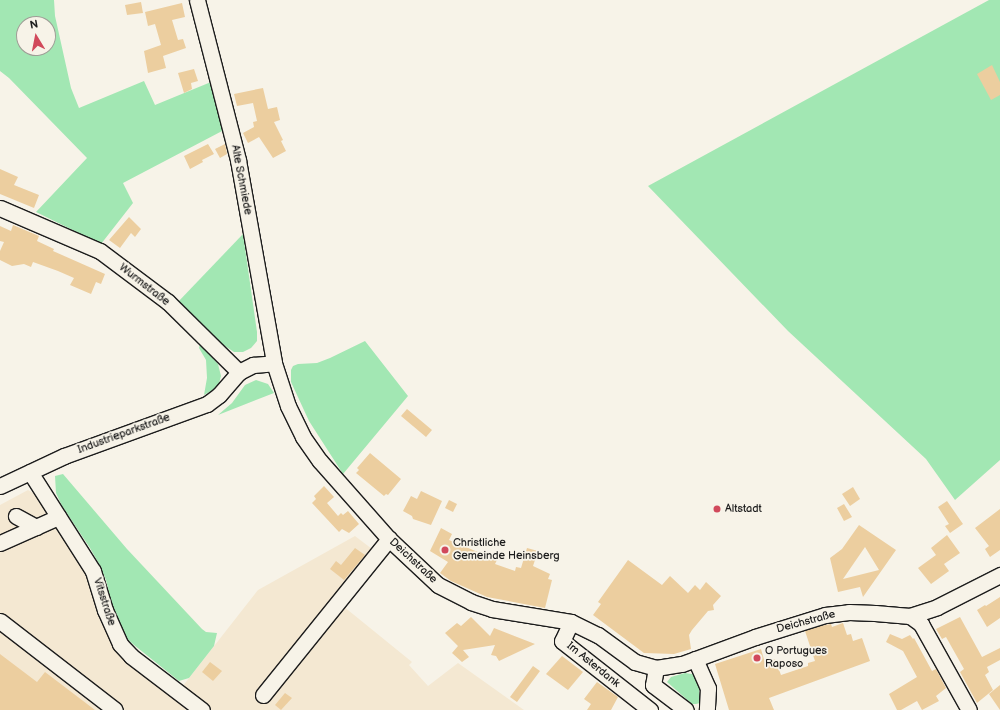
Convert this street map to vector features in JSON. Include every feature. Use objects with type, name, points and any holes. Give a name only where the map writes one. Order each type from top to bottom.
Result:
[{"type":"street","name":"Alte Schmiede","points":[[197,0],[238,160],[274,363]]},
{"type":"street","name":"Wurmstraße","points":[[0,208],[100,251],[168,302],[239,372]]},
{"type":"street","points":[[239,372],[254,366],[274,363]]},
{"type":"street","name":"Deichstraße","points":[[274,363],[288,406],[304,437],[320,461],[389,539],[438,585],[470,602],[492,609],[571,622],[598,636],[635,662],[656,668],[682,664],[755,637],[825,615],[849,612],[910,616],[937,607],[1000,575]]},
{"type":"street","name":"Industrieparkstraße","points":[[0,486],[64,456],[208,404],[219,395],[239,372]]},
{"type":"street","name":"Vitsstraße","points":[[30,472],[94,571],[105,610],[120,644],[131,656],[202,710]]},
{"type":"street","points":[[16,516],[36,527]]},
{"type":"street","points":[[0,543],[58,517]]},
{"type":"street","points":[[263,695],[389,539]]},
{"type":"street","points":[[910,616],[921,624],[969,710]]},
{"type":"street","points":[[0,621],[115,710]]},
{"type":"street","name":"Im Asterdank","points":[[571,622],[562,641],[641,707],[653,685]]},
{"type":"street","points":[[696,659],[708,688],[707,710]]},
{"type":"street","points":[[656,668],[653,685],[686,710]]},
{"type":"shaded area","points":[[28,490],[37,495],[79,559],[90,582],[106,630],[175,696],[258,590],[355,536],[372,549],[343,606],[412,662],[409,665],[428,686],[458,663],[524,710],[0,710],[0,505]]},
{"type":"green space","points":[[0,0],[54,0],[55,16],[16,16],[16,56],[56,56],[56,20],[71,88],[79,108],[144,81],[155,105],[211,82],[224,130],[123,183],[133,203],[101,244],[36,212],[87,158],[9,78],[0,71]]},
{"type":"green space","points":[[989,0],[1000,0],[1000,460],[955,500],[926,459],[788,331],[648,186]]},
{"type":"green space","points":[[243,234],[257,341],[251,348],[243,352],[234,352],[213,338],[177,303]]},
{"type":"green space","points":[[365,341],[408,396],[343,474],[309,421],[291,382],[291,370],[293,366],[298,364],[317,363],[330,358]]},
{"type":"green space","points":[[200,344],[218,364],[221,376],[218,387],[204,395],[207,378],[206,360],[199,348]]},
{"type":"green space","points":[[256,380],[268,384],[274,393],[218,415],[232,403],[245,385]]},
{"type":"green space","points":[[63,474],[127,549],[202,629],[206,632],[217,633],[214,646],[189,678],[179,681],[122,634],[113,611],[106,580],[99,564],[62,506],[56,493],[55,476]]},
{"type":"green space","points":[[685,673],[692,674],[696,677],[699,686],[700,703],[692,704],[667,682],[671,677]]},
{"type":"building","points":[[141,2],[143,13],[127,15],[125,5]]},
{"type":"building","points":[[182,3],[185,17],[172,20],[178,40],[183,39],[186,48],[163,56],[166,68],[148,73],[144,51],[161,45],[155,24],[148,26],[145,12]]},
{"type":"building","points":[[992,65],[1000,82],[1000,95],[991,100],[977,74]]},
{"type":"building","points":[[194,69],[198,81],[191,83],[192,89],[184,93],[178,73]]},
{"type":"building","points":[[263,88],[268,109],[277,107],[280,120],[274,122],[283,140],[281,141],[286,151],[273,158],[259,137],[248,143],[243,133],[254,127],[253,122],[257,121],[253,103],[237,106],[234,94]]},
{"type":"building","points":[[208,144],[214,154],[202,160],[203,162],[190,169],[184,156]]},
{"type":"building","points":[[225,144],[227,154],[220,158],[215,149]]},
{"type":"building","points":[[0,169],[18,177],[14,185],[39,195],[34,208],[0,194]]},
{"type":"building","points":[[129,217],[141,229],[135,237],[131,233],[120,248],[109,240]]},
{"type":"building","points":[[13,225],[39,236],[37,241],[54,249],[53,251],[105,274],[101,284],[96,282],[91,294],[70,285],[74,278],[58,271],[33,262],[31,267],[24,264],[12,266],[0,260],[0,251],[4,242],[0,241],[0,226],[11,231]]},
{"type":"building","points":[[407,409],[432,430],[426,437],[401,416]]},
{"type":"building","points":[[370,453],[401,479],[388,495],[386,494],[384,496],[356,473],[359,470],[357,468]]},
{"type":"building","points":[[324,486],[334,497],[327,503],[338,516],[341,513],[343,515],[348,511],[359,524],[349,533],[342,529],[339,532],[312,503],[316,499],[314,496]]},
{"type":"building","points":[[853,487],[860,499],[850,506],[842,494]]},
{"type":"building","points":[[421,491],[442,501],[431,525],[413,519],[412,516],[403,511],[411,496],[417,499]]},
{"type":"building","points":[[449,500],[457,504],[453,512],[445,508]]},
{"type":"building","points":[[947,501],[963,524],[950,533],[945,526],[949,524],[938,507]]},
{"type":"building","points":[[844,504],[852,517],[844,521],[837,508]]},
{"type":"building","points":[[1000,509],[1000,550],[990,557],[985,549],[989,546],[975,528]]},
{"type":"building","points":[[859,525],[896,550],[863,597],[860,587],[838,592],[830,558],[842,549]],"holes":[[[865,547],[879,570],[843,579]]]},
{"type":"building","points":[[441,528],[452,534],[449,540],[497,560],[495,564],[515,571],[516,567],[521,568],[527,548],[538,551],[533,566],[550,574],[548,579],[552,580],[545,608],[487,597],[451,581],[440,573],[448,562],[430,551]]},
{"type":"building","points":[[947,535],[960,553],[944,564],[949,571],[931,584],[918,568],[936,555],[931,548]]},
{"type":"building","points":[[355,548],[365,555],[344,580],[330,569],[336,561],[341,565]]},
{"type":"building","points":[[628,560],[662,585],[670,576],[688,593],[695,585],[700,590],[706,582],[721,596],[713,605],[714,610],[708,611],[689,635],[691,649],[674,654],[644,653],[593,615],[601,604],[598,602]]},
{"type":"building","points":[[1000,597],[1000,618],[987,627],[977,610]]},
{"type":"building","points":[[471,617],[490,636],[494,628],[535,644],[499,661],[496,656],[491,655],[495,645],[463,650],[469,657],[462,662],[452,653],[458,646],[445,633],[457,623],[461,626]]},
{"type":"building","points":[[960,617],[982,657],[1000,648],[1000,660],[987,667],[989,672],[985,675],[993,690],[977,703],[960,672],[964,669],[946,637],[942,639],[936,629]]},
{"type":"building","points":[[843,623],[847,635],[851,634],[853,641],[862,638],[870,661],[769,698],[774,710],[729,710],[715,664],[761,649],[765,663],[775,659],[781,675],[808,666],[808,663],[815,661],[805,631],[820,626],[831,624],[832,627]]},
{"type":"building","points":[[890,634],[902,639],[910,635],[913,639],[914,638],[932,671],[936,669],[946,688],[936,696],[939,701],[922,710],[917,701],[901,710],[897,710],[889,694],[917,677],[903,651],[886,642]]},
{"type":"building","points":[[0,654],[37,682],[45,672],[95,710],[0,710]]},
{"type":"building","points":[[562,656],[583,672],[568,690],[546,674]]},
{"type":"building","points":[[210,662],[222,671],[213,681],[202,672]]},
{"type":"building","points":[[533,666],[540,671],[517,702],[510,697]]},
{"type":"building","points":[[597,682],[618,697],[611,710],[587,710],[591,704],[584,699]]},
{"type":"building","points":[[1000,685],[1000,710],[989,694]]},
{"type":"building","points":[[285,693],[292,698],[281,710],[275,705]]},
{"type":"place","name":"Altstadt","points":[[717,509]]},
{"type":"place","name":"Christliche Gemeinde Heinsberg","points":[[445,550]]},
{"type":"place","name":"O Portugues Raposo","points":[[757,658]]}]
